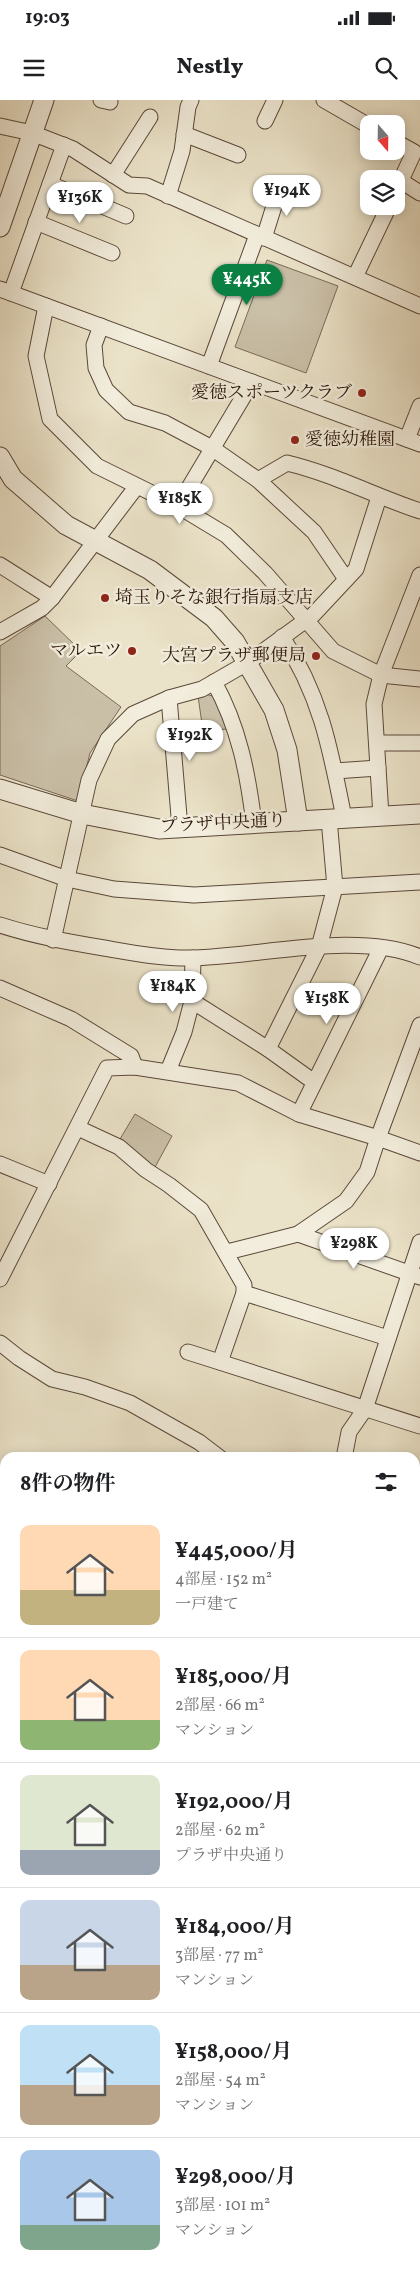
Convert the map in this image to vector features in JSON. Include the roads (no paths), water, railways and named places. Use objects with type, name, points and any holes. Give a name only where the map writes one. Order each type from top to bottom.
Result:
[{"type":"street","points":[[0,227],[44,100]]},
{"type":"street","points":[[168,196],[182,151],[188,107],[191,100]]},
{"type":"street","points":[[265,121],[275,100]]},
{"type":"street","points":[[324,100],[360,121]]},
{"type":"street","points":[[113,175],[150,117]]},
{"type":"street","points":[[0,126],[32,132],[64,145],[129,185],[146,186],[420,306]]},
{"type":"street","points":[[184,134],[238,155]]},
{"type":"street","points":[[64,145],[36,222],[5,291],[414,441],[420,406]]},
{"type":"street","points":[[405,147],[417,154],[405,175]]},
{"type":"street","points":[[50,184],[126,216]]},
{"type":"street","points":[[209,366],[280,187]]},
{"type":"street","points":[[405,188],[420,193]]},
{"type":"street","points":[[355,277],[385,215]]},
{"type":"street","points":[[36,222],[112,253]]},
{"type":"street","points":[[46,306],[36,356],[50,418],[97,466],[178,506],[226,535],[265,574],[333,651],[381,675],[420,679]]},
{"type":"street","points":[[101,326],[94,345],[96,368],[106,390],[129,412],[165,423],[212,448],[258,480],[314,532],[346,579]]},
{"type":"street","points":[[178,506],[252,382]]},
{"type":"street","points":[[0,457],[13,479],[66,525],[150,570],[214,618],[236,642],[274,710],[287,750],[298,821]]},
{"type":"street","points":[[258,480],[287,463],[313,469],[379,497],[420,511]]},
{"type":"street","points":[[0,632],[42,608],[52,598],[137,486]]},
{"type":"street","points":[[53,940],[89,780],[108,739],[133,714],[169,698],[202,689],[247,663],[313,615],[356,569],[379,497]]},
{"type":"street","points":[[0,565],[52,598]]},
{"type":"street","points":[[381,816],[374,704],[381,675],[414,608],[420,575]]},
{"type":"street","points":[[268,1049],[319,947],[335,887],[337,819],[335,771],[319,708],[293,653],[282,637]]},
{"type":"street","points":[[214,682],[224,700],[238,735],[248,776],[254,824]]},
{"type":"street","points":[[169,698],[180,828]]},
{"type":"street","points":[[377,743],[420,742]]},
{"type":"street","points":[[335,771],[378,768]]},
{"type":"street","name":"プラザ中央通り","points":[[0,789],[82,814],[159,829],[420,814]]},
{"type":"street","points":[[0,855],[67,878],[114,888],[194,895],[420,882]]},
{"type":"street","points":[[0,925],[53,940],[147,956],[193,958],[319,947],[354,946],[405,951],[420,957]]},
{"type":"street","points":[[299,1114],[381,948]]},
{"type":"street","points":[[168,1070],[184,1032],[192,1001],[193,958]]},
{"type":"street","points":[[0,988],[71,1019],[131,1056],[135,1067]]},
{"type":"street","points":[[192,1001],[268,1049],[314,1082]]},
{"type":"street","points":[[227,1252],[298,1234],[346,1201],[367,1172],[420,1026]]},
{"type":"street","points":[[0,1280],[107,1068],[135,1067],[168,1070],[238,1083],[299,1114],[420,1153]]},
{"type":"street","points":[[78,1128],[119,1147],[146,1170],[201,1210],[227,1252],[244,1285],[244,1293],[220,1362]]},
{"type":"street","points":[[0,1164],[49,1184]]},
{"type":"street","points":[[298,1234],[415,1275]]},
{"type":"street","points":[[345,1452],[349,1432],[365,1409],[388,1338],[415,1275],[420,1242]]},
{"type":"street","points":[[244,1293],[388,1338]]},
{"type":"street","points":[[0,1343],[19,1358],[52,1378],[85,1387],[130,1403],[199,1442],[212,1452]]},
{"type":"street","points":[[188,1352],[420,1426]]},
{"type":"place","name":"愛徳スポーツクラブ","points":[[362,393]]},
{"type":"place","name":"愛徳幼稚園","points":[[295,440]]},
{"type":"place","name":"埼玉りそな銀行指扇支店","points":[[105,598]]},
{"type":"place","name":"マルエツ","points":[[132,651]]},
{"type":"place","name":"大宮プラザ郵便局","points":[[316,656]]}]
